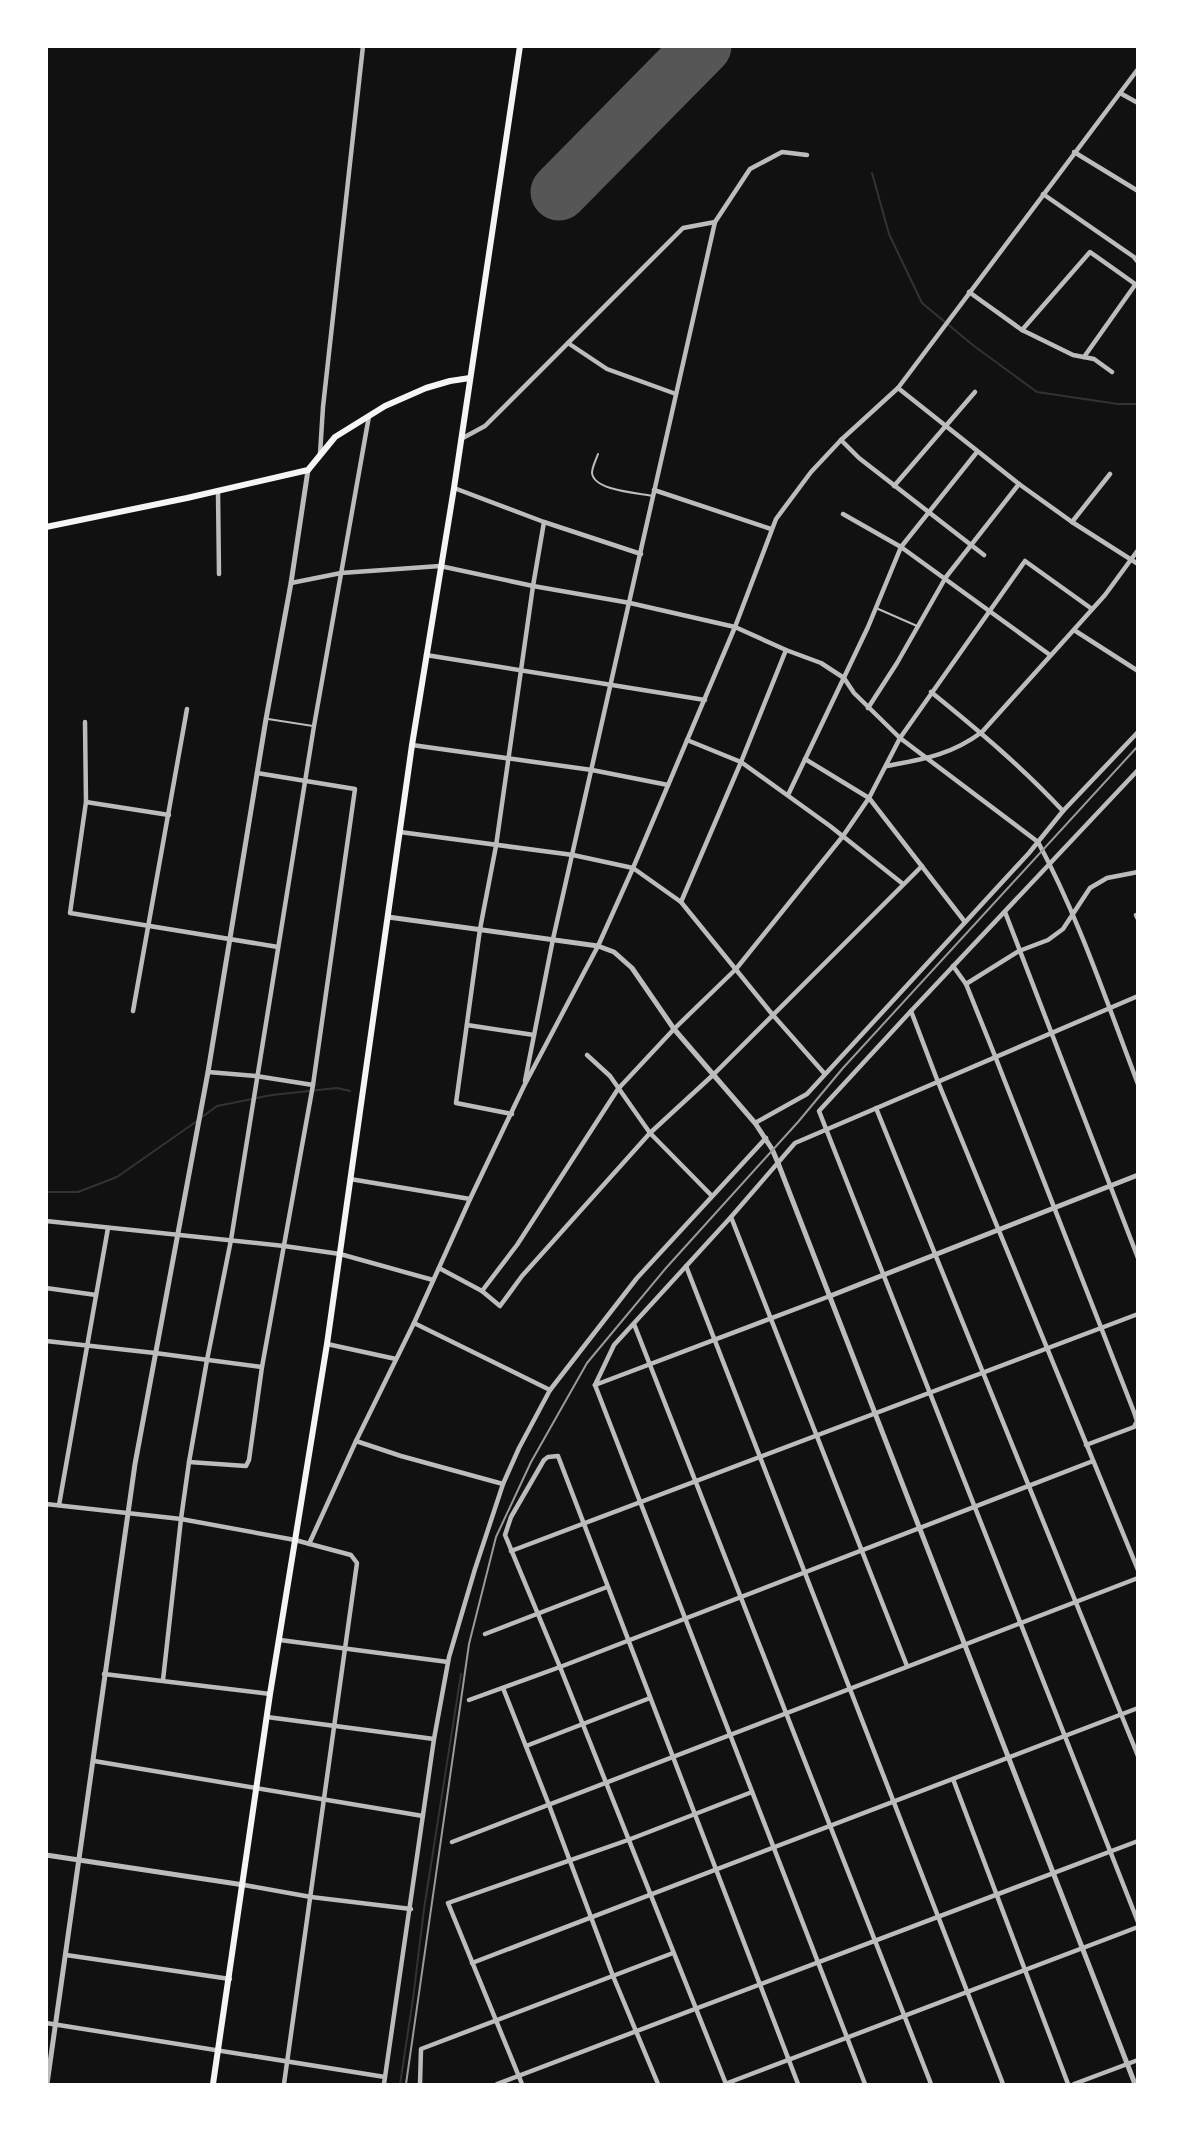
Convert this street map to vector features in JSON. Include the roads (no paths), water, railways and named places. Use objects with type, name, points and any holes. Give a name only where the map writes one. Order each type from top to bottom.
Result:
[{"type":"main road","points":[[213,2085],[244,1885],[270,1694],[327,1344],[412,745],[454,488],[520,46]]},
{"type":"main road","points":[[46,527],[309,470],[335,438],[385,406],[426,388],[470,378]]},
{"type":"street","points":[[320,454],[324,395],[363,46]]},
{"type":"street","points":[[309,1544],[524,1086],[598,946],[705,700],[771,529],[811,472],[841,440],[898,388],[1137,69]]},
{"type":"street","points":[[1120,93],[1137,103]]},
{"type":"street","points":[[524,1086],[553,939],[715,222],[750,169],[782,152],[807,155]]},
{"type":"street","points":[[1074,152],[1137,190]]},
{"type":"street","points":[[1043,194],[1134,257],[1137,262]]},
{"type":"street","points":[[461,439],[485,426],[682,228],[715,222]]},
{"type":"street","points":[[1022,330],[1090,252],[1136,286],[1084,357]]},
{"type":"street","points":[[969,292],[1022,330],[1073,355],[1094,359],[1112,372]]},
{"type":"street","points":[[568,343],[607,369],[676,394]]},
{"type":"street","points":[[898,388],[1019,484],[1137,564]]},
{"type":"street","points":[[894,486],[975,392]]},
{"type":"street","points":[[163,1680],[189,1462],[231,1240],[314,726],[369,416]]},
{"type":"street","points":[[841,440],[894,486],[984,555]]},
{"type":"street","points":[[789,795],[876,608],[901,546],[976,452]]},
{"type":"street","points":[[47,2085],[127,1513],[208,1072],[309,470]]},
{"type":"street","points":[[1072,522],[1110,474]]},
{"type":"street","points":[[868,708],[946,578],[1019,484]]},
{"type":"street","points":[[454,488],[544,522],[641,554]]},
{"type":"street","points":[[218,491],[219,574]]},
{"type":"street","points":[[653,493],[771,529]]},
{"type":"street","points":[[843,514],[901,546],[1050,655]]},
{"type":"street","points":[[512,1114],[456,1103],[480,929],[496,846],[544,522]]},
{"type":"street","points":[[887,766],[928,758],[962,746],[982,732],[1121,575],[1137,550]]},
{"type":"street","points":[[482,1292],[517,1245],[618,1089],[674,1029],[736,969],[843,836],[869,798],[900,738],[1025,561],[1092,609]]},
{"type":"street","points":[[291,583],[341,573],[440,566],[533,586],[630,603],[735,627],[821,663],[844,678],[854,693],[900,738],[1038,842],[1050,863],[1071,914],[1137,1084]]},
{"type":"street","points":[[1074,630],[1137,671]]},
{"type":"street","points":[[681,902],[786,650]]},
{"type":"street","points":[[426,655],[705,700]]},
{"type":"street","points":[[931,692],[1019,765],[1063,811]]},
{"type":"street","points":[[134,1011],[187,709]]},
{"type":"street","points":[[85,722],[86,802],[70,914],[278,947]]},
{"type":"street","points":[[755,1123],[807,1094],[1137,732]]},
{"type":"street","points":[[687,740],[741,762],[789,795],[903,884]]},
{"type":"street","points":[[412,745],[592,770],[668,785]]},
{"type":"street","points":[[806,759],[869,798],[965,922]]},
{"type":"street","points":[[798,2085],[789,2060],[629,1640],[582,1524],[558,1456],[544,1460],[511,1517],[505,1535],[560,1667],[581,1725],[725,2084],[789,2060],[847,2038],[1026,1969],[1083,1948],[1137,1924],[819,1111],[1137,770]]},
{"type":"street","points":[[189,1462],[246,1466],[249,1460],[262,1367],[313,1085],[355,789],[257,773]]},
{"type":"street","points":[[86,802],[169,815]]},
{"type":"street","points":[[400,832],[573,855],[633,868],[681,902],[772,1014],[825,1073]]},
{"type":"street","points":[[439,1268],[482,1292],[500,1306],[522,1276],[650,1133],[712,1075],[922,866]]},
{"type":"street","points":[[966,984],[1019,951],[1048,939],[1063,929],[1090,888],[1107,878],[1137,872]]},
{"type":"street","points":[[1005,912],[1137,1258]]},
{"type":"street","points":[[388,917],[553,939],[598,946],[614,952],[632,968],[674,1029],[766,1138],[830,1296],[1135,2085]]},
{"type":"street","points":[[953,966],[966,984],[1137,1421],[1134,1427],[1086,1445]]},
{"type":"street","points":[[865,2085],[595,1385],[614,1344],[731,1217],[795,1143],[1137,996]]},
{"type":"street","points":[[910,1011],[1137,1570]]},
{"type":"street","points":[[467,1026],[534,1035]]},
{"type":"street","points":[[587,1055],[610,1076],[650,1133],[711,1195]]},
{"type":"street","points":[[208,1072],[256,1076],[313,1085]]},
{"type":"street","points":[[876,1107],[1137,1756]]},
{"type":"street","points":[[384,2085],[434,1739],[448,1662],[503,1484],[550,1390],[637,1278],[711,1195],[766,1138]]},
{"type":"street","points":[[595,1385],[715,1341],[1137,1175]]},
{"type":"street","points":[[350,1179],[470,1199]]},
{"type":"street","points":[[731,1217],[907,1666]]},
{"type":"street","points":[[46,1221],[178,1234],[340,1254],[434,1280]]},
{"type":"street","points":[[59,1505],[108,1228]]},
{"type":"street","points":[[686,1266],[1003,2085]]},
{"type":"street","points":[[46,1288],[96,1295]]},
{"type":"street","points":[[511,1551],[1137,1314]]},
{"type":"street","points":[[414,1323],[550,1390]]},
{"type":"street","points":[[634,1324],[931,2085]]},
{"type":"street","points":[[46,1341],[262,1367]]},
{"type":"street","points":[[327,1344],[396,1359]]},
{"type":"street","points":[[356,1441],[503,1484]]},
{"type":"street","points":[[469,1700],[1093,1461]]},
{"type":"street","points":[[46,1504],[181,1519],[295,1540],[351,1555],[357,1563],[284,2085]]},
{"type":"street","points":[[452,1842],[1137,1578]]},
{"type":"street","points":[[485,1634],[607,1587]]},
{"type":"street","points":[[280,1640],[448,1662]]},
{"type":"street","points":[[104,1674],[270,1694]]},
{"type":"street","points":[[503,1688],[613,1976],[658,2085]]},
{"type":"street","points":[[526,1746],[651,1698]]},
{"type":"street","points":[[472,1963],[717,1871],[1137,1708]]},
{"type":"street","points":[[267,1717],[434,1739]]},
{"type":"street","points":[[94,1761],[423,1816]]},
{"type":"street","points":[[953,1779],[1068,2085]]},
{"type":"street","points":[[522,2085],[448,1903],[571,1861],[752,1792]]},
{"type":"street","points":[[497,2085],[1137,1841]]},
{"type":"street","points":[[46,1855],[311,1897],[411,1909]]},
{"type":"street","points":[[420,2085],[421,2049],[673,1953]]},
{"type":"street","points":[[66,1955],[230,1979]]},
{"type":"street","points":[[46,2023],[385,2077]]},
{"type":"street","points":[[1074,2085],[1137,2060]]},
{"type":"lane","points":[[598,454],[592,470],[599,483],[609,488],[653,493]]},
{"type":"lane","points":[[876,608],[918,627]]},
{"type":"lane","points":[[266,719],[314,726]]},
{"type":"waterway","points":[[872,173],[889,234],[922,303],[974,346],[1037,392],[1118,404],[1138,404]]},
{"type":"waterway","points":[[202,1117],[217,1106],[272,1095],[337,1088],[350,1091]]},
{"type":"waterway","points":[[46,1192],[78,1192],[117,1177],[197,1121]]},
{"type":"waterway","points":[[400,2084],[424,1909],[461,1674]]},
{"type":"railway","points":[[406,2084],[469,1644],[496,1537],[531,1462],[587,1363],[666,1268],[798,1122],[843,1068],[1138,746]]}]
